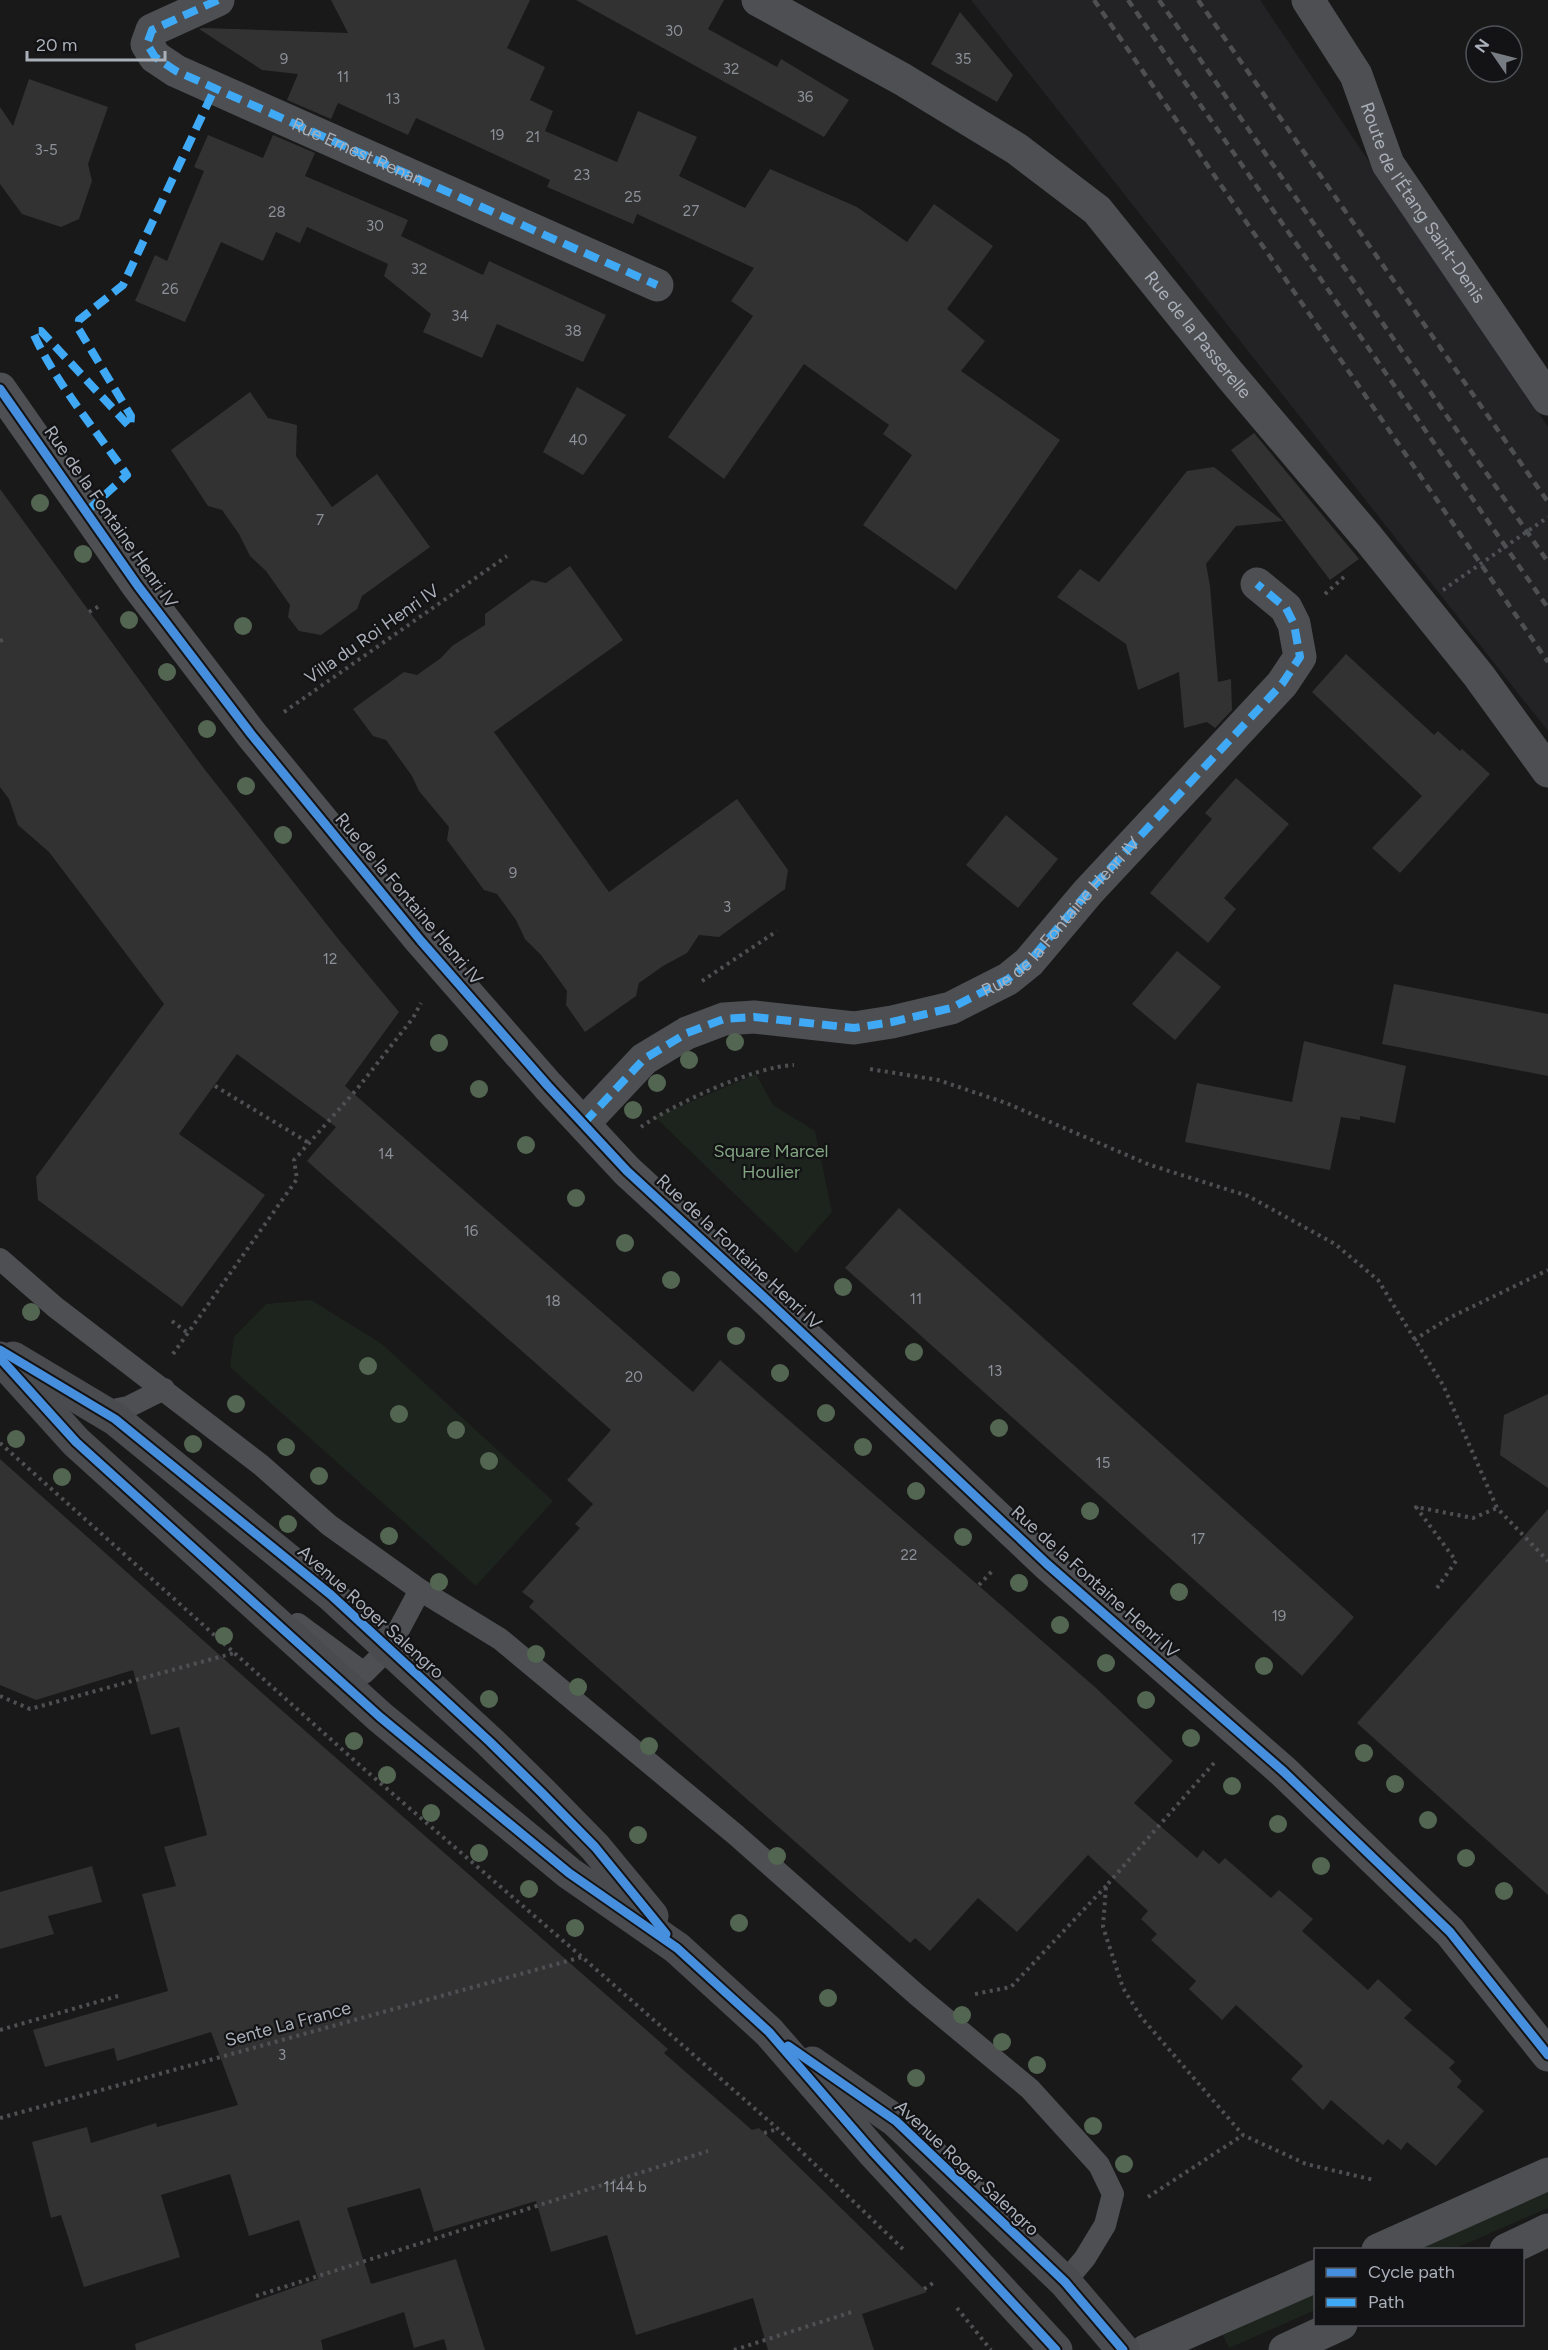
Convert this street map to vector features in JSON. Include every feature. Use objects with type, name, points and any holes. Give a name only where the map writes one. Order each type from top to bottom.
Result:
[{"type":"main road","name":"Avenue Roger Salengro","points":[[0,1350],[115,1419],[332,1595],[490,1742],[595,1847],[677,1948]]},
{"type":"main road","name":"Avenue Roger Salengro","points":[[0,1358],[75,1442],[380,1717],[569,1873],[677,1948],[769,2032],[873,2152],[1056,2350]]},
{"type":"main road","name":"Avenue Roger Salengro","points":[[769,2032],[896,2121],[1065,2282],[1123,2350]]},
{"type":"street","name":"Rue Ernest Renan","points":[[218,0],[152,30],[147,44],[154,57],[176,71],[657,285]]},
{"type":"street","name":"Rue de la Passerelle","points":[[758,0],[902,79],[1017,149],[1097,210],[1479,676],[1548,771]]},
{"type":"street","name":"Route de l'Étang Saint-Denis","points":[[1308,0],[1356,75],[1388,164],[1548,399]]},
{"type":"street","name":"Rue de la Fontaine Henri IV","points":[[0,389],[138,586],[252,734],[421,941],[607,1150],[1047,1564],[1241,1733],[1450,1932],[1548,2055]]},
{"type":"street","name":"Rue de la Fontaine Henri IV","points":[[584,1123],[644,1059],[687,1033],[724,1019],[754,1017],[854,1028],[951,1008],[1008,979],[1029,962],[1088,892],[1282,684],[1300,657],[1294,624],[1286,608],[1257,584]]},
{"type":"street","points":[[1382,2248],[1548,2174]]},
{"type":"street","points":[[1510,2248],[1548,2230]]},
{"type":"street","points":[[1147,2350],[1314,2277]]},
{"type":"street","points":[[1285,2350],[1339,2326]]},
{"type":"lane","name":"Avenue Roger Salengro","points":[[0,1259],[56,1307],[261,1465],[329,1525],[420,1590],[500,1639],[736,1835],[917,1995],[1030,2089],[1100,2165],[1113,2194],[1105,2225],[1085,2258],[1065,2282]]},
{"type":"lane","points":[[103,1412],[128,1407],[158,1384]]},
{"type":"lane","points":[[246,1597],[284,1614],[364,1673],[389,1648],[420,1590]]},
{"type":"path","points":[[1443,590],[1548,517]]},
{"type":"path","points":[[1294,624],[1365,557],[1357,546],[1368,538]]},
{"type":"path","points":[[158,1384],[189,1334],[297,1179],[294,1160],[357,1089],[413,1018]]},
{"type":"path","points":[[607,1150],[655,1116],[725,1084],[783,1065],[806,1065]]},
{"type":"path","points":[[861,1067],[938,1080],[1006,1103],[1150,1166],[1248,1196],[1335,1244],[1378,1280],[1443,1385],[1497,1508],[1548,1561]]},
{"type":"path","points":[[215,1086],[309,1143]]},
{"type":"path","points":[[1414,1340],[1449,1318],[1548,1270]]},
{"type":"path","points":[[172,1321],[189,1334]]},
{"type":"path","points":[[0,1443],[364,1769],[778,2129],[911,2257]]},
{"type":"path","points":[[1437,1588],[1456,1562],[1416,1507],[1473,1518],[1497,1508]]},
{"type":"path","points":[[0,1696],[30,1709],[234,1652]]},
{"type":"path","points":[[967,1992],[978,1995],[1011,1987],[1106,1886],[1241,1733]]},
{"type":"path","points":[[1106,1886],[1102,1927],[1123,1988],[1141,2017],[1243,2136],[1306,2164],[1374,2180]]},
{"type":"path","points":[[0,2030],[118,1996]]},
{"type":"path","points":[[764,2133],[778,2129]]},
{"type":"path","points":[[1105,2225],[1243,2136]]},
{"type":"path","points":[[256,2296],[708,2151]]},
{"type":"path","points":[[928,2273],[943,2289]]},
{"type":"path","points":[[924,2289],[936,2281]]},
{"type":"path","points":[[957,2307],[991,2350]]},
{"type":"path","points":[[734,2350],[855,2311]]},
{"type":"shaded area","points":[[971,0],[1260,0],[1548,427],[1548,731]]},
{"type":"green space","name":"Square Marcel Houlier","points":[[756,1074],[773,1105],[815,1131],[832,1212],[796,1253],[655,1117]]},
{"type":"green space","points":[[311,1300],[382,1344],[553,1501],[476,1586],[230,1367],[234,1337],[266,1304]]},
{"type":"green space","points":[[1548,2192],[1548,2208],[1456,2248],[1420,2248]]},
{"type":"green space","points":[[1314,2292],[1314,2310],[1229,2348],[1222,2333]]},
{"type":"building","points":[[331,0],[530,0],[507,48],[545,67],[530,100],[553,111],[545,131],[617,162],[638,111],[697,137],[679,176],[745,208],[770,169],[857,207],[907,242],[934,204],[993,246],[947,309],[985,341],[961,371],[1060,440],[956,590],[863,525],[912,455],[883,434],[889,425],[804,364],[724,479],[668,437],[753,316],[731,301],[754,268],[637,214],[633,224],[547,187],[550,180],[416,118],[408,135],[338,103],[331,119],[287,100],[298,74],[262,70],[199,29],[348,33]]},
{"type":"building","points":[[576,0],[724,0],[708,29],[777,67],[781,59],[849,100],[824,137]]},
{"type":"building","points":[[960,12],[1013,75],[997,102],[931,64]]},
{"type":"building","points":[[29,79],[108,107],[88,164],[92,181],[79,219],[61,227],[22,214],[0,184],[0,107],[13,126]]},
{"type":"building","points":[[208,135],[263,158],[273,135],[315,153],[305,176],[408,220],[401,236],[483,275],[489,261],[606,315],[583,362],[497,324],[482,358],[423,332],[431,314],[384,276],[388,264],[307,227],[300,243],[276,232],[263,261],[221,242],[185,322],[135,301],[155,255],[167,261],[204,171],[194,167]]},
{"type":"building","points":[[577,387],[626,415],[583,475],[543,452]]},
{"type":"building","points":[[250,392],[268,418],[297,425],[296,456],[332,507],[377,474],[430,547],[362,596],[357,609],[321,635],[299,631],[288,617],[290,605],[266,571],[250,556],[239,534],[222,510],[208,506],[171,450]]},
{"type":"building","points":[[1254,433],[1359,559],[1330,580],[1231,450]]},
{"type":"building","points":[[1214,467],[1283,521],[1236,526],[1206,564],[1218,682],[1231,679],[1232,710],[1215,728],[1207,722],[1184,728],[1179,672],[1138,690],[1126,644],[1057,597],[1080,569],[1099,582],[1187,471]]},
{"type":"building","points":[[0,489],[202,766],[339,940],[399,1012],[345,1086],[693,1392],[720,1360],[1096,1688],[1173,1761],[1134,1803],[1197,1858],[1203,1850],[1219,1864],[1225,1858],[1271,1898],[1279,1890],[1313,1919],[1302,1931],[1368,1990],[1378,1979],[1412,2010],[1404,2018],[1455,2062],[1449,2068],[1462,2081],[1457,2087],[1484,2111],[1436,2166],[1407,2142],[1401,2150],[1388,2139],[1383,2145],[1331,2100],[1323,2110],[1291,2079],[1303,2066],[1236,2005],[1222,2020],[1189,1989],[1196,1981],[1151,1940],[1157,1934],[1141,1919],[1148,1911],[1088,1855],[1017,1932],[978,1898],[930,1951],[915,1938],[910,1943],[529,1607],[534,1601],[522,1592],[580,1528],[575,1524],[593,1504],[567,1480],[611,1430],[307,1161],[336,1127],[237,1054],[179,1134],[265,1195],[182,1307],[38,1200],[36,1177],[164,1004],[49,852],[18,825],[9,799],[0,787]]},
{"type":"building","points":[[570,566],[623,640],[494,732],[609,892],[737,799],[788,870],[785,889],[719,937],[699,935],[687,953],[639,983],[636,996],[585,1032],[566,1005],[567,991],[541,955],[525,939],[516,920],[497,894],[484,890],[447,840],[449,827],[419,791],[412,776],[386,740],[373,736],[353,709],[404,672],[417,675],[441,658],[452,646],[485,625],[485,614],[532,580],[546,583]]},
{"type":"building","points":[[1346,654],[1434,735],[1438,731],[1490,774],[1400,873],[1372,848],[1422,796],[1312,692]]},
{"type":"building","points":[[1236,778],[1289,824],[1224,898],[1236,909],[1208,943],[1150,893],[1212,819],[1205,813]]},
{"type":"building","points":[[1006,815],[1058,859],[1018,908],[966,865]]},
{"type":"building","points":[[1177,951],[1221,987],[1175,1040],[1132,1004]]},
{"type":"building","points":[[1394,984],[1548,1014],[1548,1076],[1382,1044]]},
{"type":"building","points":[[1304,1041],[1406,1066],[1395,1123],[1360,1116],[1360,1120],[1341,1117],[1330,1170],[1185,1142],[1197,1083],[1292,1102]]},
{"type":"building","points":[[899,1208],[1354,1617],[1302,1676],[845,1268]]},
{"type":"building","points":[[1548,1394],[1548,1488],[1500,1455],[1504,1415]]},
{"type":"building","points":[[0,1459],[270,1700],[668,2049],[664,2053],[752,2130],[759,2128],[927,2292],[862,2314],[874,2350],[768,2350],[753,2298],[636,2335],[607,2235],[551,2252],[536,2201],[434,2232],[420,2188],[347,2208],[371,2284],[456,2259],[485,2350],[447,2350],[444,2339],[414,2348],[404,2312],[321,2340],[323,2350],[136,2350],[135,2344],[318,2279],[299,2220],[249,2236],[230,2174],[161,2195],[180,2257],[84,2287],[61,2215],[51,2218],[32,2142],[87,2127],[91,2143],[156,2123],[157,2127],[238,2105],[211,2032],[117,2061],[114,2048],[45,2067],[33,2030],[168,1991],[142,1894],[176,1886],[164,1847],[207,1835],[179,1727],[151,1735],[133,1670],[36,1700],[0,1685]]},
{"type":"building","points":[[1548,1509],[1548,1895],[1357,1723]]},
{"type":"building","points":[[92,1866],[102,1902],[48,1916],[54,1934],[0,1949],[0,1892]]},
{"type":"railway","points":[[1094,0],[1548,662]]},
{"type":"railway","points":[[1128,0],[1548,608]]},
{"type":"railway","points":[[1159,0],[1548,562]]},
{"type":"railway","points":[[1198,0],[1548,502]]},
{"type":"marked path","points":[[218,0],[152,30],[147,44],[155,57],[176,71],[657,285]]},
{"type":"marked path","points":[[87,511],[127,475],[54,372],[34,335],[35,331],[41,331],[130,427],[131,416],[78,328],[79,320],[123,285],[215,88]]},
{"type":"marked path","points":[[584,1123],[644,1059],[687,1033],[724,1019],[754,1017],[854,1028],[951,1008],[1008,979],[1029,962],[1088,892],[1282,684],[1300,657],[1294,624],[1286,608],[1257,584]]},
{"type":"cycle path","points":[[0,389],[138,586],[251,734],[421,941],[548,1086],[627,1171],[1047,1564],[1284,1772],[1450,1932],[1548,2055]]},
{"type":"cycle path","points":[[0,1350],[115,1419],[331,1595],[542,1793],[595,1847],[666,1934]]},
{"type":"cycle path","points":[[0,1358],[76,1442],[380,1717],[569,1873],[677,1948],[769,2032],[873,2152],[1056,2350]]},
{"type":"cycle path","points":[[788,2046],[896,2121],[1065,2282],[1123,2350]]}]
